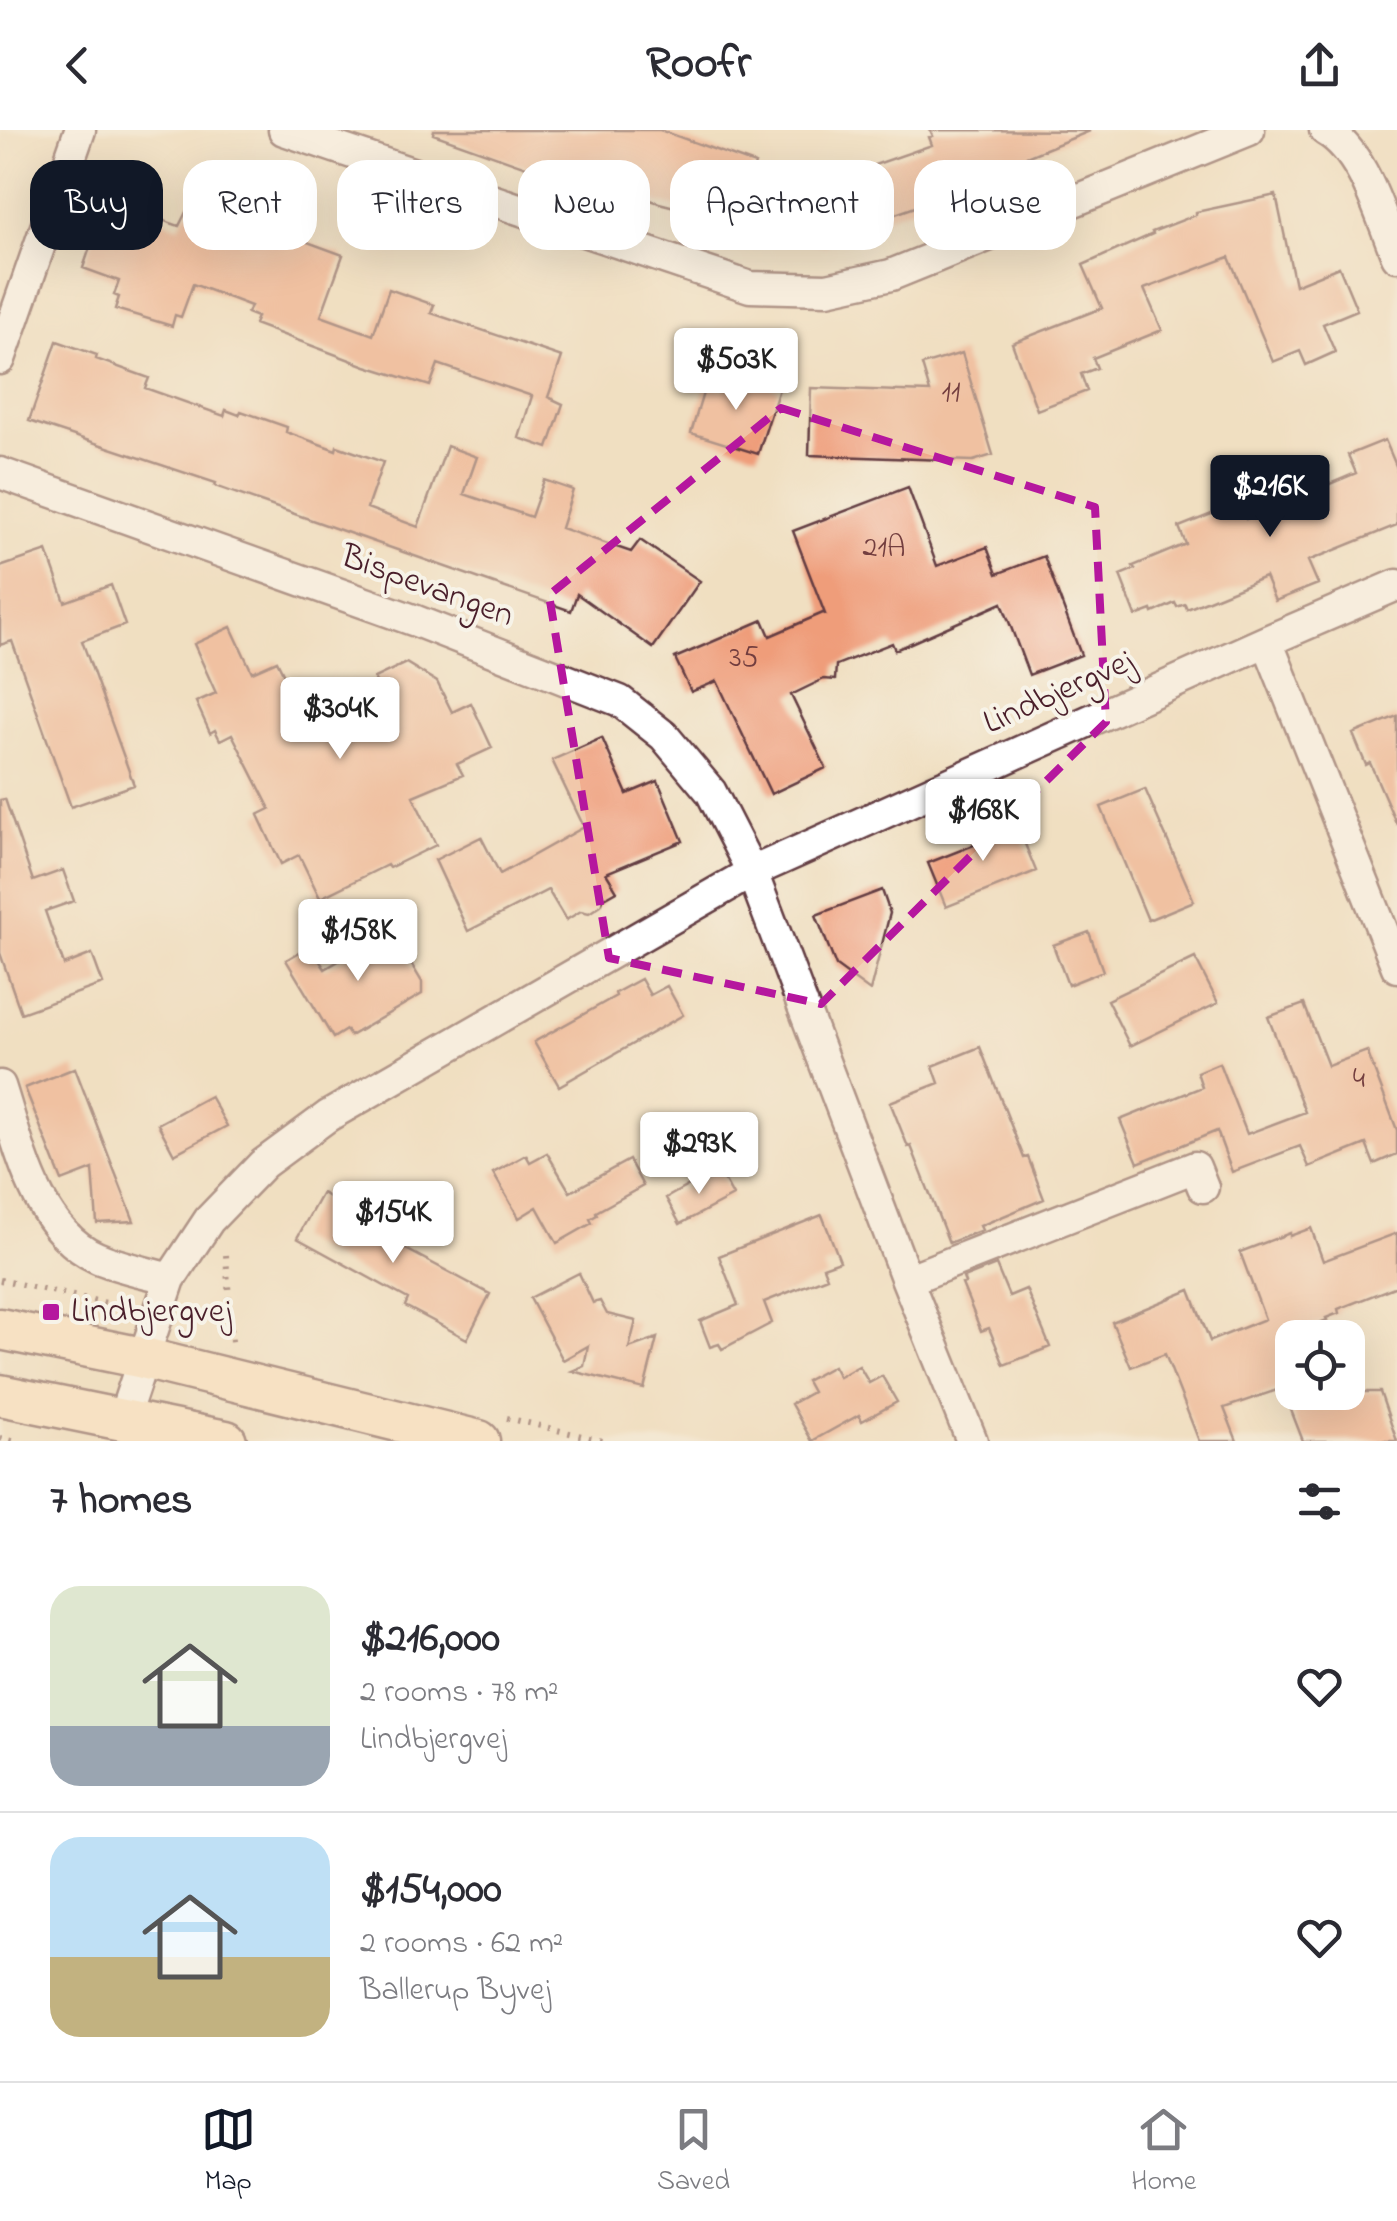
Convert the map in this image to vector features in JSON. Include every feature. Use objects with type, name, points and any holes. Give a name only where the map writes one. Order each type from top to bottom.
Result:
[{"type":"main road","points":[[0,1329],[143,1358],[479,1441]]},
{"type":"main road","points":[[0,1395],[226,1441]]},
{"type":"street","points":[[0,358],[80,130]]},
{"type":"street","points":[[284,130],[750,287],[828,289],[891,274],[1249,130]]},
{"type":"street","points":[[1326,130],[1356,160],[1397,256]]},
{"type":"street","name":"Bispevangen","points":[[0,473],[416,621],[620,701],[664,736],[710,792],[752,872]]},
{"type":"street","name":"Lindbjergvej","points":[[124,1419],[170,1279],[208,1220],[263,1164],[328,1116],[752,872],[1397,584]]},
{"type":"street","points":[[1266,641],[1397,967]]},
{"type":"street","points":[[752,872],[972,1441]]},
{"type":"street","points":[[0,1086],[38,1197],[65,1236],[95,1256],[170,1279]]},
{"type":"street","points":[[907,1280],[1195,1167],[1203,1187]]},
{"type":"path","points":[[222,1206],[232,1346],[226,1378]]},
{"type":"path","points":[[0,1438],[14,1441]]},
{"type":"highlighted area","points":[[781,408],[1095,507],[1106,722],[821,1004],[609,958],[549,595]]},
{"type":"building","points":[[434,130],[660,130],[744,160],[670,160],[670,206],[650,200],[650,160],[518,160],[518,164],[433,134]]},
{"type":"building","points":[[930,130],[1090,131],[1019,160],[914,160],[914,208],[894,215],[894,160],[889,160],[932,145]]},
{"type":"building","points":[[1276,195],[1295,285],[1339,267],[1357,310],[1323,324],[1335,352],[1306,365],[1300,351],[1273,362],[1229,257],[1144,289],[1162,330],[1093,358],[1097,368],[1081,374],[1087,391],[1037,410],[1012,343],[1102,308],[1083,265],[1196,212]]},
{"type":"building","points":[[183,218],[183,250],[317,250],[317,245],[343,255],[321,316],[373,335],[389,289],[434,305],[431,313],[562,357],[548,397],[563,404],[548,448],[519,438],[532,396],[438,364],[430,386],[366,366],[254,324],[257,317],[247,313],[251,306],[193,284],[181,317],[175,315],[172,326],[115,309],[119,281],[83,268],[89,250],[163,250],[163,221],[179,226]]},
{"type":"building","points":[[57,341],[149,378],[145,388],[224,416],[226,410],[239,415],[241,411],[336,450],[337,446],[383,462],[367,508],[418,527],[447,446],[477,457],[464,494],[531,517],[544,480],[573,490],[561,528],[631,552],[640,540],[700,581],[653,648],[577,594],[571,611],[215,486],[216,483],[29,421]]},
{"type":"building","points":[[962,353],[993,455],[973,461],[809,455],[811,388],[930,392],[922,365]]},
{"type":"building","points":[[728,373],[779,389],[758,454],[691,433],[706,383],[723,389]]},
{"type":"building","points":[[1385,440],[1397,468],[1397,525],[1308,561],[1318,584],[1275,601],[1265,577],[1187,609],[1185,604],[1177,607],[1175,603],[1136,616],[1120,575],[1186,544],[1179,527],[1239,503],[1246,519],[1356,473],[1348,455]]},
{"type":"building","points":[[908,487],[937,566],[987,547],[997,574],[1044,556],[1081,655],[1029,675],[1002,603],[895,650],[892,643],[836,665],[835,680],[824,679],[791,695],[826,768],[771,794],[717,681],[691,692],[675,658],[763,620],[770,636],[825,614],[793,531]]},
{"type":"building","points":[[47,551],[65,602],[111,585],[125,625],[82,641],[134,785],[71,807],[12,641],[0,645],[0,567]]},
{"type":"building","points":[[231,627],[252,672],[277,661],[308,724],[346,706],[376,682],[374,678],[406,663],[437,682],[452,712],[471,703],[492,748],[457,764],[463,775],[413,796],[436,845],[320,898],[299,855],[281,864],[258,815],[270,809],[232,734],[220,740],[215,730],[210,733],[196,702],[216,693],[194,644]]},
{"type":"building","points":[[1397,716],[1397,825],[1353,734]]},
{"type":"building","points":[[602,738],[627,794],[658,781],[683,841],[606,873],[617,891],[589,913],[581,911],[566,920],[548,890],[468,931],[435,860],[481,837],[500,874],[584,827],[552,760]]},
{"type":"building","points":[[1145,789],[1194,901],[1148,920],[1101,807]]},
{"type":"building","points":[[5,799],[33,881],[63,870],[74,901],[45,911],[64,965],[92,954],[103,984],[21,1013],[0,953],[0,800]]},
{"type":"building","points":[[1014,817],[1036,871],[946,907],[928,863],[984,841],[979,831]]},
{"type":"building","points":[[882,890],[890,913],[870,991],[836,966],[816,915]]},
{"type":"building","points":[[391,930],[422,982],[422,994],[350,1036],[346,1030],[333,1038],[286,960],[310,946],[325,969]]},
{"type":"building","points":[[1089,932],[1103,971],[1068,985],[1053,945]]},
{"type":"building","points":[[1195,958],[1218,1003],[1130,1046],[1107,1000]]},
{"type":"building","points":[[641,979],[650,995],[667,986],[683,1015],[559,1086],[534,1042]]},
{"type":"building","points":[[1304,1004],[1328,1066],[1367,1051],[1397,1130],[1397,1154],[1374,1164],[1366,1144],[1309,1167],[1300,1146],[1232,1172],[1217,1131],[1138,1163],[1120,1120],[1202,1087],[1197,1072],[1219,1063],[1247,1134],[1305,1112],[1268,1017]]},
{"type":"building","points":[[980,1047],[1044,1199],[949,1243],[890,1102],[939,1083],[933,1066]]},
{"type":"building","points":[[75,1068],[134,1221],[97,1223],[93,1169],[62,1181],[25,1088]]},
{"type":"building","points":[[210,1096],[227,1126],[174,1154],[158,1124]]},
{"type":"building","points":[[547,1153],[570,1192],[629,1160],[643,1186],[596,1212],[590,1219],[592,1223],[557,1243],[537,1207],[519,1218],[493,1173],[526,1155],[530,1162]]},
{"type":"building","points":[[718,1169],[733,1196],[680,1224],[666,1198]]},
{"type":"building","points":[[322,1193],[393,1233],[389,1240],[490,1294],[467,1339],[405,1306],[408,1299],[297,1238]]},
{"type":"building","points":[[822,1215],[840,1261],[823,1267],[827,1277],[764,1302],[772,1323],[722,1349],[719,1344],[710,1347],[700,1321],[738,1305],[719,1256]]},
{"type":"building","points":[[1311,1228],[1323,1261],[1397,1233],[1397,1286],[1338,1309],[1339,1313],[1327,1320],[1275,1320],[1275,1391],[1224,1408],[1237,1441],[1199,1441],[1165,1354],[1131,1367],[1112,1322],[1190,1290],[1210,1341],[1265,1319],[1240,1252]]},
{"type":"building","points":[[996,1265],[1009,1296],[1026,1289],[1050,1347],[1004,1365],[989,1328],[981,1331],[962,1284],[963,1278]]},
{"type":"building","points":[[579,1273],[593,1303],[600,1301],[607,1314],[636,1321],[629,1348],[657,1338],[644,1389],[572,1371],[584,1366],[588,1346],[563,1360],[530,1298]]},
{"type":"building","points":[[833,1366],[839,1377],[859,1366],[869,1383],[882,1376],[897,1402],[862,1421],[859,1415],[812,1441],[791,1404],[812,1392],[806,1381]]},
{"type":"building","points":[[1365,1392],[1380,1392],[1397,1441],[1303,1441],[1291,1410],[1365,1410]]},
{"type":"place","name":"Lindbjergvej","points":[[51,1312]]}]
